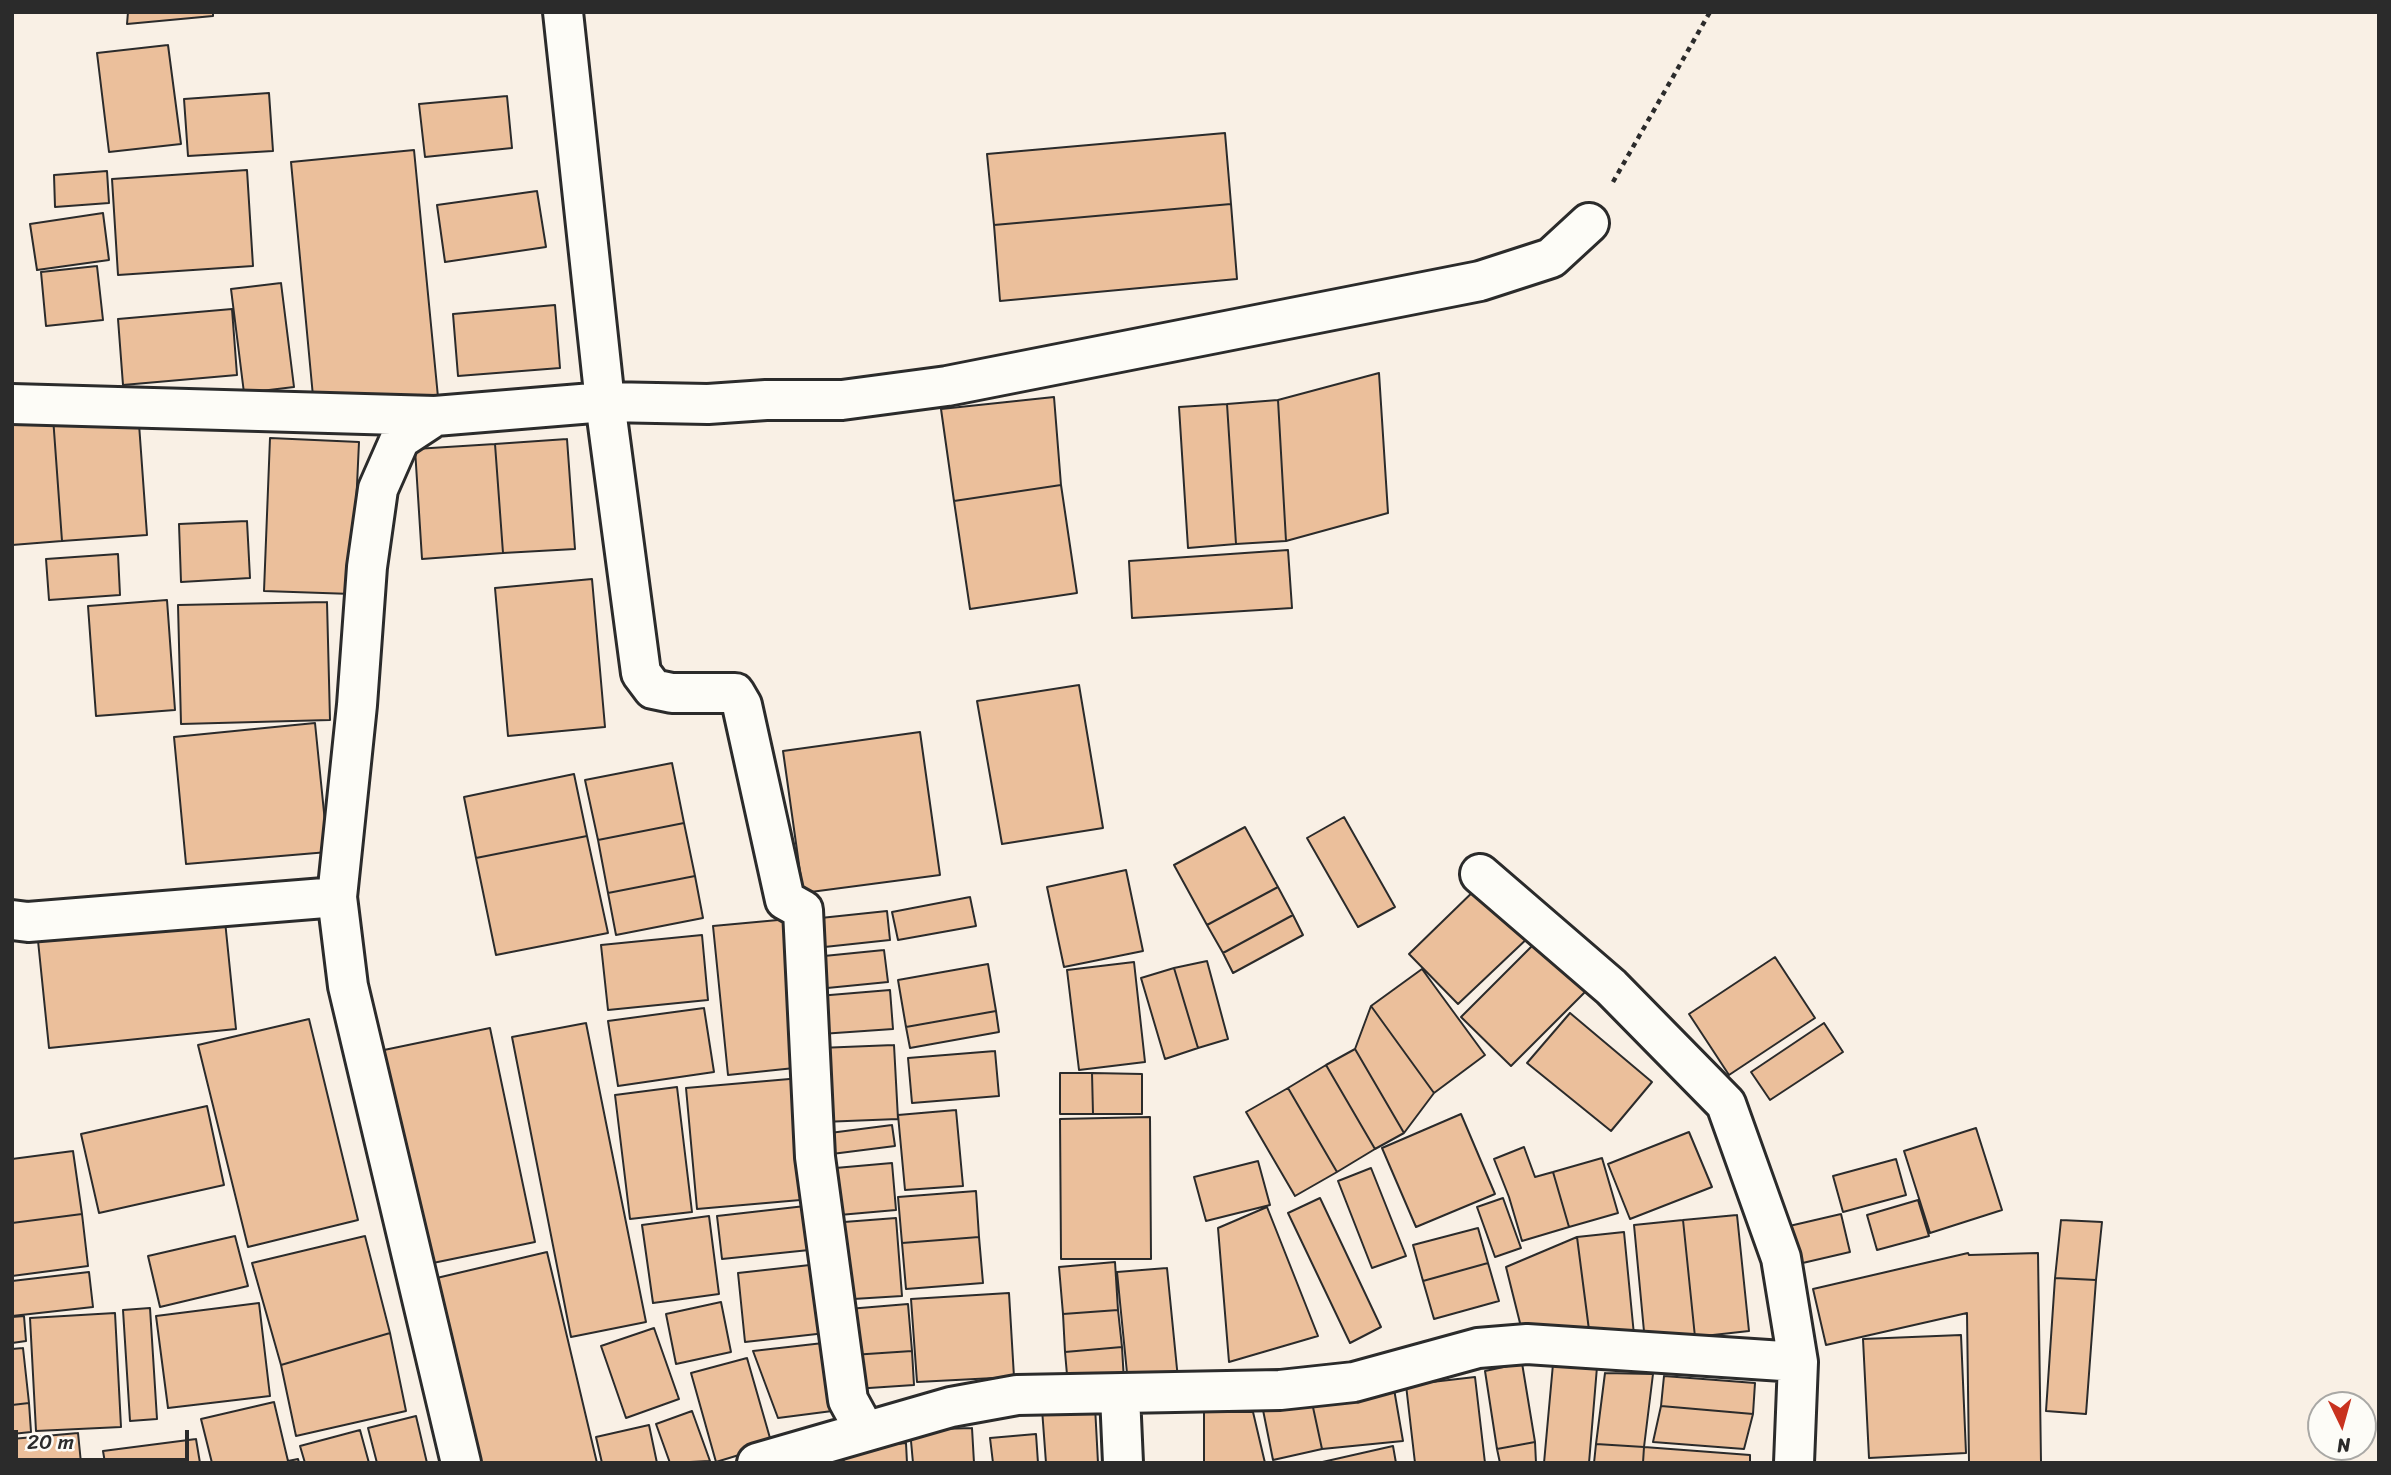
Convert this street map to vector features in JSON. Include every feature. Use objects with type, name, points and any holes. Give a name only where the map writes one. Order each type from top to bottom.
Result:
[{"type":"street","points":[[563,12],[605,402],[641,673],[653,689],[672,693],[735,693],[740,698],[785,900],[803,910],[815,1157],[848,1400],[865,1432]]},
{"type":"street","points":[[12,404],[435,416],[605,402],[708,404],[766,400],[842,400],[947,386],[1480,281],[1551,258],[1590,223]]},
{"type":"street","points":[[435,416],[400,439],[378,489],[367,567],[357,705],[337,897],[348,986],[461,1463]]},
{"type":"street","points":[[1480,874],[1611,987],[1726,1104],[1781,1258],[1798,1362],[1794,1463]]},
{"type":"street","points":[[12,920],[28,922],[337,897]]},
{"type":"street","points":[[1120,1395],[1280,1390],[1354,1382],[1478,1348],[1527,1344],[1798,1362]]},
{"type":"street","points":[[757,1463],[951,1408],[1017,1395],[1130,1392],[1120,1395]]},
{"type":"street","points":[[1120,1395],[1123,1463]]},
{"type":"path","points":[[1590,223],[1710,12]]},
{"type":"building","points":[[128,12],[213,12],[213,16],[127,24]]},
{"type":"building","points":[[168,45],[181,144],[109,152],[97,53]]},
{"type":"building","points":[[269,93],[273,151],[188,156],[184,99]]},
{"type":"building","points":[[507,96],[512,148],[425,157],[419,104]]},
{"type":"building","points":[[1225,133],[1231,204],[994,225],[987,154]]},
{"type":"building","points":[[414,150],[438,397],[314,407],[291,162]]},
{"type":"building","points":[[247,170],[253,266],[118,275],[112,179]]},
{"type":"building","points":[[107,171],[109,203],[55,207],[54,175]]},
{"type":"building","points":[[537,191],[546,247],[445,262],[437,205]]},
{"type":"building","points":[[1231,204],[1237,279],[1000,301],[994,225]]},
{"type":"building","points":[[103,213],[109,260],[37,270],[30,224]]},
{"type":"building","points":[[97,266],[103,320],[46,326],[41,272]]},
{"type":"building","points":[[281,283],[294,387],[244,393],[231,289]]},
{"type":"building","points":[[555,305],[560,368],[458,376],[453,314]]},
{"type":"building","points":[[232,309],[237,375],[123,385],[118,319]]},
{"type":"building","points":[[1379,373],[1388,513],[1286,541],[1278,400]]},
{"type":"building","points":[[1054,397],[1061,485],[954,501],[941,409]]},
{"type":"building","points":[[1278,400],[1286,541],[1236,544],[1227,404]]},
{"type":"building","points":[[1227,404],[1236,544],[1188,548],[1179,407]]},
{"type":"building","points":[[138,410],[147,535],[62,541],[53,417]]},
{"type":"building","points":[[53,417],[62,541],[12,545],[12,419]]},
{"type":"building","points":[[270,438],[359,442],[352,594],[264,591]]},
{"type":"building","points":[[567,439],[575,549],[503,553],[495,444]]},
{"type":"building","points":[[495,444],[503,553],[422,559],[415,449]]},
{"type":"building","points":[[1061,485],[1077,593],[970,609],[954,501]]},
{"type":"building","points":[[247,521],[250,578],[181,582],[179,524]]},
{"type":"building","points":[[1288,550],[1292,608],[1132,618],[1129,561]]},
{"type":"building","points":[[118,554],[120,595],[49,600],[46,559]]},
{"type":"building","points":[[592,579],[605,727],[508,736],[495,588]]},
{"type":"building","points":[[167,600],[175,710],[96,716],[88,606]]},
{"type":"building","points":[[327,602],[330,720],[181,724],[178,605]]},
{"type":"building","points":[[1079,685],[1103,828],[1002,844],[977,701]]},
{"type":"building","points":[[315,723],[328,852],[186,864],[174,737]]},
{"type":"building","points":[[920,732],[940,875],[803,893],[783,751]]},
{"type":"building","points":[[672,763],[684,823],[598,840],[585,780]]},
{"type":"building","points":[[574,774],[587,836],[476,858],[464,797]]},
{"type":"building","points":[[1344,817],[1395,907],[1358,927],[1307,838]]},
{"type":"building","points":[[684,823],[695,876],[608,893],[598,840]]},
{"type":"building","points":[[1245,827],[1278,887],[1207,925],[1174,865]]},
{"type":"building","points":[[587,836],[608,933],[496,955],[476,858]]},
{"type":"building","points":[[1126,870],[1143,951],[1064,967],[1047,887]]},
{"type":"building","points":[[695,876],[703,918],[616,935],[608,893]]},
{"type":"building","points":[[1483,882],[1532,934],[1458,1004],[1409,954]]},
{"type":"building","points":[[1278,887],[1293,915],[1223,953],[1207,925]]},
{"type":"building","points":[[970,897],[976,926],[898,940],[892,912]]},
{"type":"building","points":[[224,911],[236,1029],[49,1048],[37,931]]},
{"type":"building","points":[[887,911],[890,940],[815,948],[811,919]]},
{"type":"building","points":[[1293,915],[1303,935],[1233,973],[1223,953]]},
{"type":"building","points":[[789,919],[804,1067],[728,1075],[713,926]]},
{"type":"building","points":[[1544,934],[1594,983],[1511,1066],[1461,1017]]},
{"type":"building","points":[[702,935],[708,1000],[608,1010],[601,945]]},
{"type":"building","points":[[884,950],[888,982],[817,989],[814,957]]},
{"type":"building","points":[[1775,957],[1815,1018],[1729,1075],[1689,1014]]},
{"type":"building","points":[[1207,961],[1228,1039],[1198,1048],[1174,968]]},
{"type":"building","points":[[1134,962],[1145,1062],[1079,1070],[1067,970]]},
{"type":"building","points":[[988,964],[996,1011],[906,1027],[898,980]]},
{"type":"building","points":[[1174,968],[1198,1048],[1165,1059],[1141,978]]},
{"type":"building","points":[[1422,969],[1485,1055],[1434,1093],[1371,1006]]},
{"type":"building","points":[[890,990],[893,1029],[821,1034],[818,996]]},
{"type":"building","points":[[1371,1006],[1434,1093],[1404,1133],[1355,1049]]},
{"type":"building","points":[[704,1008],[714,1072],[618,1086],[608,1021]]},
{"type":"building","points":[[996,1011],[999,1032],[910,1048],[906,1027]]},
{"type":"building","points":[[1570,1013],[1652,1082],[1611,1131],[1527,1063]]},
{"type":"building","points":[[309,1019],[358,1220],[248,1247],[198,1045]]},
{"type":"building","points":[[586,1023],[646,1322],[571,1337],[512,1037]]},
{"type":"building","points":[[1824,1023],[1843,1052],[1770,1100],[1751,1072]]},
{"type":"building","points":[[490,1028],[535,1242],[428,1264],[384,1050]]},
{"type":"building","points":[[894,1045],[898,1119],[822,1122],[819,1048]]},
{"type":"building","points":[[1355,1049],[1404,1133],[1375,1149],[1326,1065]]},
{"type":"building","points":[[995,1051],[999,1096],[912,1103],[908,1058]]},
{"type":"building","points":[[1326,1065],[1375,1149],[1337,1172],[1288,1088]]},
{"type":"building","points":[[1060,1073],[1092,1073],[1093,1114],[1060,1114]]},
{"type":"building","points":[[1092,1073],[1142,1074],[1142,1114],[1093,1114]]},
{"type":"building","points":[[801,1078],[812,1199],[697,1209],[686,1088]]},
{"type":"building","points":[[677,1087],[692,1212],[630,1219],[615,1095]]},
{"type":"building","points":[[1288,1088],[1337,1172],[1295,1196],[1246,1112]]},
{"type":"building","points":[[207,1106],[224,1185],[99,1213],[81,1134]]},
{"type":"building","points":[[956,1110],[963,1186],[905,1190],[898,1115]]},
{"type":"building","points":[[1461,1114],[1495,1194],[1416,1227],[1382,1148]]},
{"type":"building","points":[[1150,1117],[1151,1259],[1061,1259],[1060,1119]]},
{"type":"building","points":[[892,1125],[895,1146],[824,1155],[822,1134]]},
{"type":"building","points":[[1976,1128],[2002,1210],[1930,1233],[1904,1151]]},
{"type":"building","points":[[1689,1132],[1712,1187],[1630,1219],[1608,1164]]},
{"type":"building","points":[[1524,1147],[1535,1177],[1553,1172],[1569,1227],[1522,1241],[1494,1159]]},
{"type":"building","points":[[73,1151],[82,1214],[12,1223],[12,1159]]},
{"type":"building","points":[[1602,1158],[1618,1213],[1569,1227],[1553,1172]]},
{"type":"building","points":[[1896,1159],[1906,1195],[1843,1212],[1833,1176]]},
{"type":"building","points":[[1258,1161],[1270,1205],[1206,1221],[1194,1177]]},
{"type":"building","points":[[892,1163],[896,1210],[828,1216],[824,1169]]},
{"type":"building","points":[[1371,1168],[1406,1256],[1372,1268],[1338,1181]]},
{"type":"building","points":[[976,1191],[979,1237],[902,1243],[898,1197]]},
{"type":"building","points":[[1320,1198],[1381,1327],[1350,1343],[1288,1213]]},
{"type":"building","points":[[1503,1198],[1521,1248],[1495,1257],[1477,1207]]},
{"type":"building","points":[[1918,1200],[1929,1236],[1877,1250],[1867,1215]]},
{"type":"building","points":[[814,1205],[819,1249],[722,1259],[717,1216]]},
{"type":"building","points":[[1267,1207],[1318,1336],[1229,1362],[1218,1228]]},
{"type":"building","points":[[82,1214],[88,1266],[12,1276],[12,1223]]},
{"type":"building","points":[[1841,1214],[1850,1252],[1794,1265],[1785,1227]]},
{"type":"building","points":[[1737,1215],[1749,1331],[1695,1337],[1683,1220]]},
{"type":"building","points":[[709,1216],[719,1294],[653,1303],[642,1225]]},
{"type":"building","points":[[896,1218],[902,1296],[837,1300],[831,1223]]},
{"type":"building","points":[[1683,1220],[1695,1337],[1645,1342],[1634,1225]]},
{"type":"building","points":[[2061,1220],[2102,1222],[2096,1280],[2055,1278]]},
{"type":"building","points":[[1478,1228],[1488,1263],[1423,1281],[1413,1245]]},
{"type":"building","points":[[1624,1232],[1634,1335],[1589,1330],[1577,1237]]},
{"type":"building","points":[[235,1236],[248,1286],[160,1307],[148,1256]]},
{"type":"building","points":[[365,1236],[390,1333],[281,1365],[252,1263]]},
{"type":"building","points":[[979,1237],[983,1283],[906,1289],[902,1243]]},
{"type":"building","points":[[1577,1237],[1589,1330],[1522,1331],[1506,1267]]},
{"type":"building","points":[[547,1252],[597,1463],[467,1463],[424,1281]]},
{"type":"building","points":[[1968,1253],[2038,1253],[2041,1463],[1969,1463],[1967,1313],[1826,1345],[1813,1289]]},
{"type":"building","points":[[1115,1262],[1118,1310],[1063,1314],[1059,1267]]},
{"type":"building","points":[[1488,1263],[1499,1301],[1434,1319],[1423,1281]]},
{"type":"building","points":[[819,1264],[826,1333],[745,1342],[738,1273]]},
{"type":"building","points":[[1167,1268],[1178,1379],[1128,1383],[1117,1272]]},
{"type":"building","points":[[89,1272],[93,1307],[12,1316],[12,1281]]},
{"type":"building","points":[[2055,1278],[2096,1280],[2086,1414],[2046,1411]]},
{"type":"building","points":[[1009,1293],[1014,1377],[917,1382],[911,1299]]},
{"type":"building","points":[[721,1302],[731,1352],[676,1364],[666,1314]]},
{"type":"building","points":[[259,1303],[270,1396],[168,1408],[156,1316]]},
{"type":"building","points":[[908,1304],[912,1351],[852,1355],[848,1309]]},
{"type":"building","points":[[150,1308],[157,1419],[130,1421],[123,1310]]},
{"type":"building","points":[[1118,1310],[1122,1347],[1065,1352],[1063,1314]]},
{"type":"building","points":[[115,1313],[121,1427],[36,1431],[30,1318]]},
{"type":"building","points":[[24,1316],[26,1341],[12,1343],[12,1317]]},
{"type":"building","points":[[654,1328],[679,1399],[626,1418],[601,1346]]},
{"type":"building","points":[[390,1333],[406,1411],[296,1436],[281,1365]]},
{"type":"building","points":[[1961,1335],[1966,1453],[1869,1458],[1863,1339]]},
{"type":"building","points":[[832,1342],[840,1410],[778,1418],[753,1351]]},
{"type":"building","points":[[1122,1347],[1124,1381],[1068,1386],[1065,1352]]},
{"type":"building","points":[[23,1348],[29,1403],[12,1405],[12,1349]]},
{"type":"building","points":[[912,1351],[914,1385],[854,1389],[852,1355]]},
{"type":"building","points":[[747,1358],[772,1445],[716,1462],[691,1373]]},
{"type":"building","points":[[1522,1363],[1535,1442],[1497,1449],[1485,1371]]},
{"type":"building","points":[[1553,1364],[1597,1367],[1589,1463],[1544,1463]]},
{"type":"building","points":[[1605,1373],[1653,1374],[1644,1447],[1596,1444]]},
{"type":"building","points":[[1664,1376],[1755,1383],[1753,1414],[1661,1406]]},
{"type":"building","points":[[1475,1377],[1485,1463],[1415,1463],[1406,1385]]},
{"type":"building","points":[[1394,1389],[1403,1441],[1322,1449],[1311,1398]]},
{"type":"building","points":[[1311,1398],[1322,1449],[1273,1460],[1262,1405]]},
{"type":"building","points":[[274,1402],[288,1461],[298,1459],[299,1463],[212,1463],[201,1419]]},
{"type":"building","points":[[29,1403],[31,1432],[12,1434],[12,1405]]},
{"type":"building","points":[[1095,1406],[1098,1463],[1046,1463],[1042,1409]]},
{"type":"building","points":[[1661,1406],[1753,1414],[1744,1449],[1653,1442]]},
{"type":"building","points":[[692,1411],[710,1461],[670,1463],[656,1424]]},
{"type":"building","points":[[1204,1412],[1253,1412],[1265,1463],[1204,1463]]},
{"type":"building","points":[[416,1416],[427,1463],[377,1463],[368,1428]]},
{"type":"building","points":[[649,1425],[657,1463],[602,1463],[596,1437]]},
{"type":"building","points":[[972,1428],[974,1463],[913,1463],[910,1430]]},
{"type":"building","points":[[360,1430],[369,1463],[305,1463],[300,1446]]},
{"type":"building","points":[[78,1433],[81,1463],[12,1463],[12,1439]]},
{"type":"building","points":[[1036,1434],[1038,1463],[993,1463],[990,1438]]},
{"type":"building","points":[[196,1439],[200,1463],[105,1463],[103,1451]]},
{"type":"building","points":[[1535,1442],[1536,1463],[1500,1463],[1497,1449]]},
{"type":"building","points":[[906,1443],[907,1463],[844,1463],[842,1450]]},
{"type":"building","points":[[1596,1444],[1644,1447],[1643,1463],[1594,1463]]},
{"type":"building","points":[[1393,1446],[1396,1463],[1318,1463]]},
{"type":"building","points":[[1644,1447],[1750,1455],[1750,1463],[1643,1463]]}]
